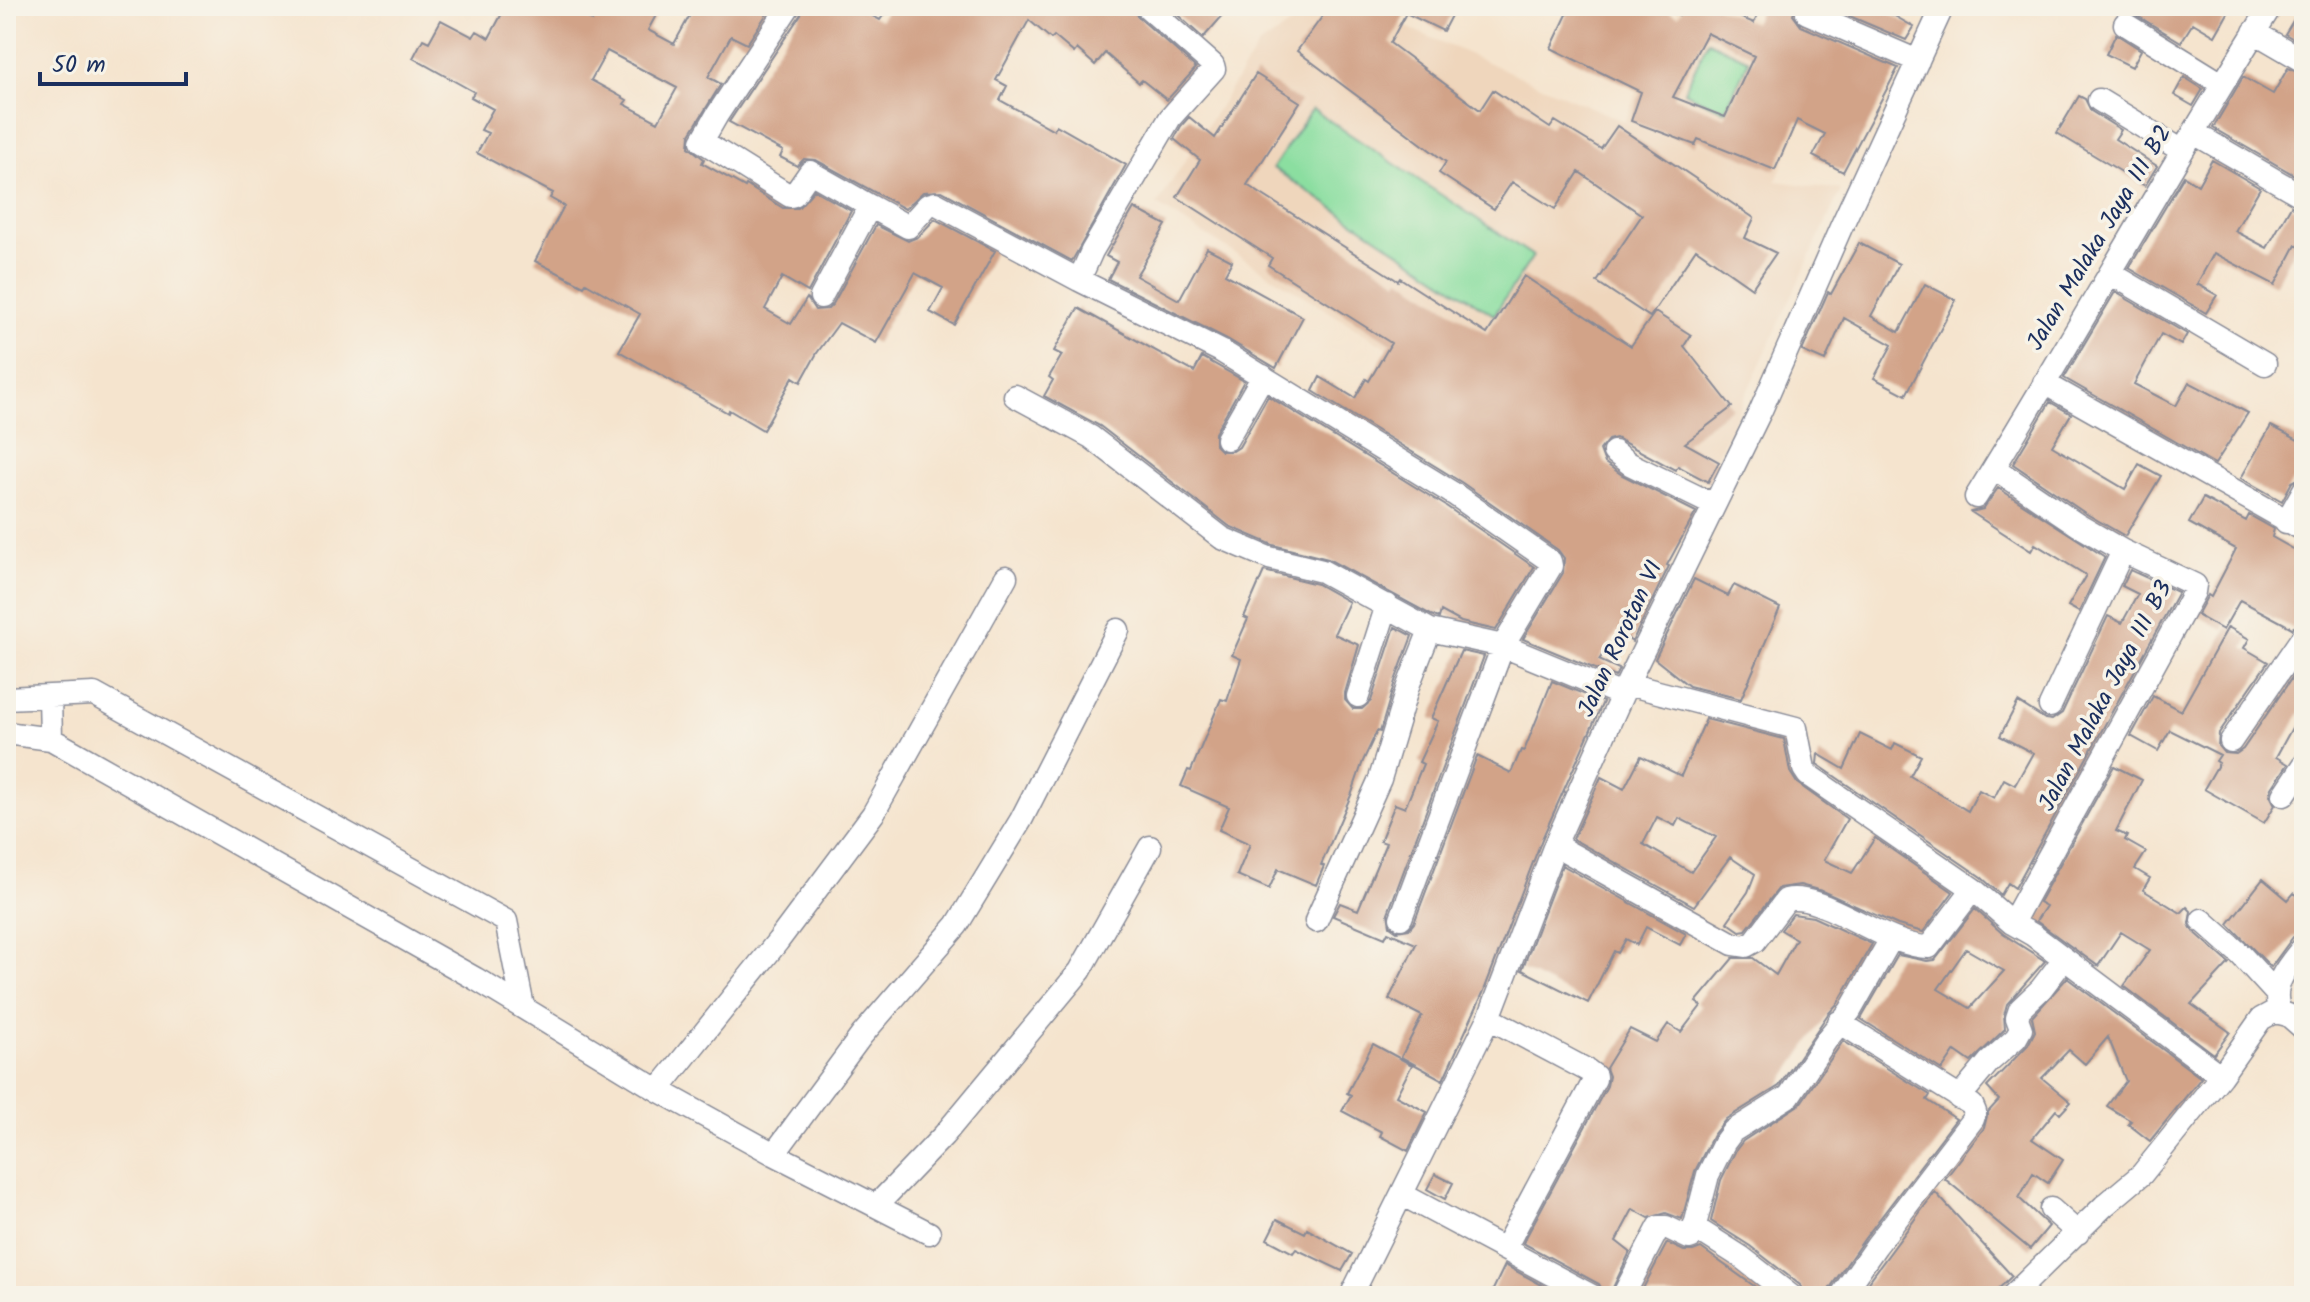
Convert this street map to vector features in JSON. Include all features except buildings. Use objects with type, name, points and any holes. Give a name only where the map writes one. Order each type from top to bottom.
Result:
[{"type":"street","points":[[789,6],[702,141],[721,155],[790,196],[794,195],[810,172],[908,227],[928,205],[935,203],[1221,351],[1454,494],[1550,561],[1551,566],[1503,646],[1401,918]]},
{"type":"street","name":"Jalan Rorotan VI","points":[[1351,1296],[1489,1018],[1555,845],[1625,689],[1761,410],[1943,6]]},
{"type":"street","name":"Jalan Malaka Jaya III B2","points":[[1976,497],[2271,6]]},
{"type":"street","points":[[1079,280],[1092,251],[1170,118],[1214,69],[1155,9]]},
{"type":"street","points":[[1807,13],[1918,61]]},
{"type":"street","points":[[2125,24],[2222,84]]},
{"type":"street","points":[[2254,32],[2304,61]]},
{"type":"street","points":[[2099,100],[2304,197]]},
{"type":"street","points":[[821,297],[870,206]]},
{"type":"street","points":[[2110,273],[2265,364]]},
{"type":"street","points":[[1227,439],[1263,376]]},
{"type":"street","points":[[2044,383],[2295,526],[2304,490]]},
{"type":"street","points":[[1015,396],[1091,437],[1222,538],[1269,558],[1322,571],[1430,630],[1503,646],[1625,689],[1796,728],[1803,766],[1808,775],[1973,889],[2012,923],[2033,935],[2221,1076]]},
{"type":"street","points":[[1614,452],[1630,464],[1714,505]]},
{"type":"street","points":[[1994,468],[2078,525],[2123,551]]},
{"type":"street","name":"Jalan Malaka Jaya III B3","points":[[2012,923],[2194,592],[2193,583],[2123,551],[2050,706]]},
{"type":"street","points":[[658,1090],[778,941],[873,814],[1006,577]]},
{"type":"street","points":[[1358,696],[1387,605]]},
{"type":"street","points":[[774,1154],[862,1035],[957,925],[1021,820],[1118,630]]},
{"type":"street","points":[[1316,921],[1380,779],[1408,686],[1430,630]]},
{"type":"street","points":[[2231,741],[2304,635]]},
{"type":"street","points":[[6,698],[94,694],[506,921],[523,1007]]},
{"type":"street","points":[[50,696],[51,739]]},
{"type":"street","points":[[6,733],[51,739],[523,1007],[658,1090],[774,1154],[929,1233]]},
{"type":"street","points":[[2284,795],[2304,765]]},
{"type":"street","points":[[1555,845],[1733,944],[1746,946],[1755,941],[1786,900],[1795,898],[1842,915],[1891,939],[1929,947],[1973,889]]},
{"type":"street","points":[[876,1206],[944,1135],[1080,971],[1150,847]]},
{"type":"street","points":[[2202,920],[2241,955],[2288,1015],[2304,1029]]},
{"type":"street","points":[[1623,1296],[1659,1227],[1692,1237],[1708,1175],[1724,1143],[1733,1131],[1789,1096],[1839,1022],[1850,1011],[1891,939]]},
{"type":"street","points":[[2012,1296],[2142,1174],[2221,1076],[2261,1019],[2272,1013],[2284,973],[2304,946]]},
{"type":"street","points":[[1959,1098],[1989,1062],[2016,1038],[2021,1029],[2017,1018],[2020,1009],[2041,989],[2064,959]]},
{"type":"street","points":[[1489,1018],[1595,1076],[1505,1248]]},
{"type":"street","points":[[1839,1022],[1972,1105],[1975,1112],[1973,1119],[1841,1296]]},
{"type":"street","points":[[1403,1195],[1592,1296]]},
{"type":"street","points":[[2051,1209],[2078,1233]]},
{"type":"street","points":[[1694,1227],[1741,1257],[1791,1296]]},
{"type":"shaded area","points":[[1319,6],[1358,6],[1625,122],[1665,138],[1625,121],[1641,80],[1680,6],[1727,6],[1800,42],[1819,74],[1776,181],[1841,190],[1716,459],[1643,420],[1514,426],[1157,205],[1258,46]]},
{"type":"green space","points":[[1708,41],[1749,60],[1725,111],[1684,92]]},
{"type":"green space","points":[[1312,109],[1533,256],[1494,315],[1273,168]]}]
